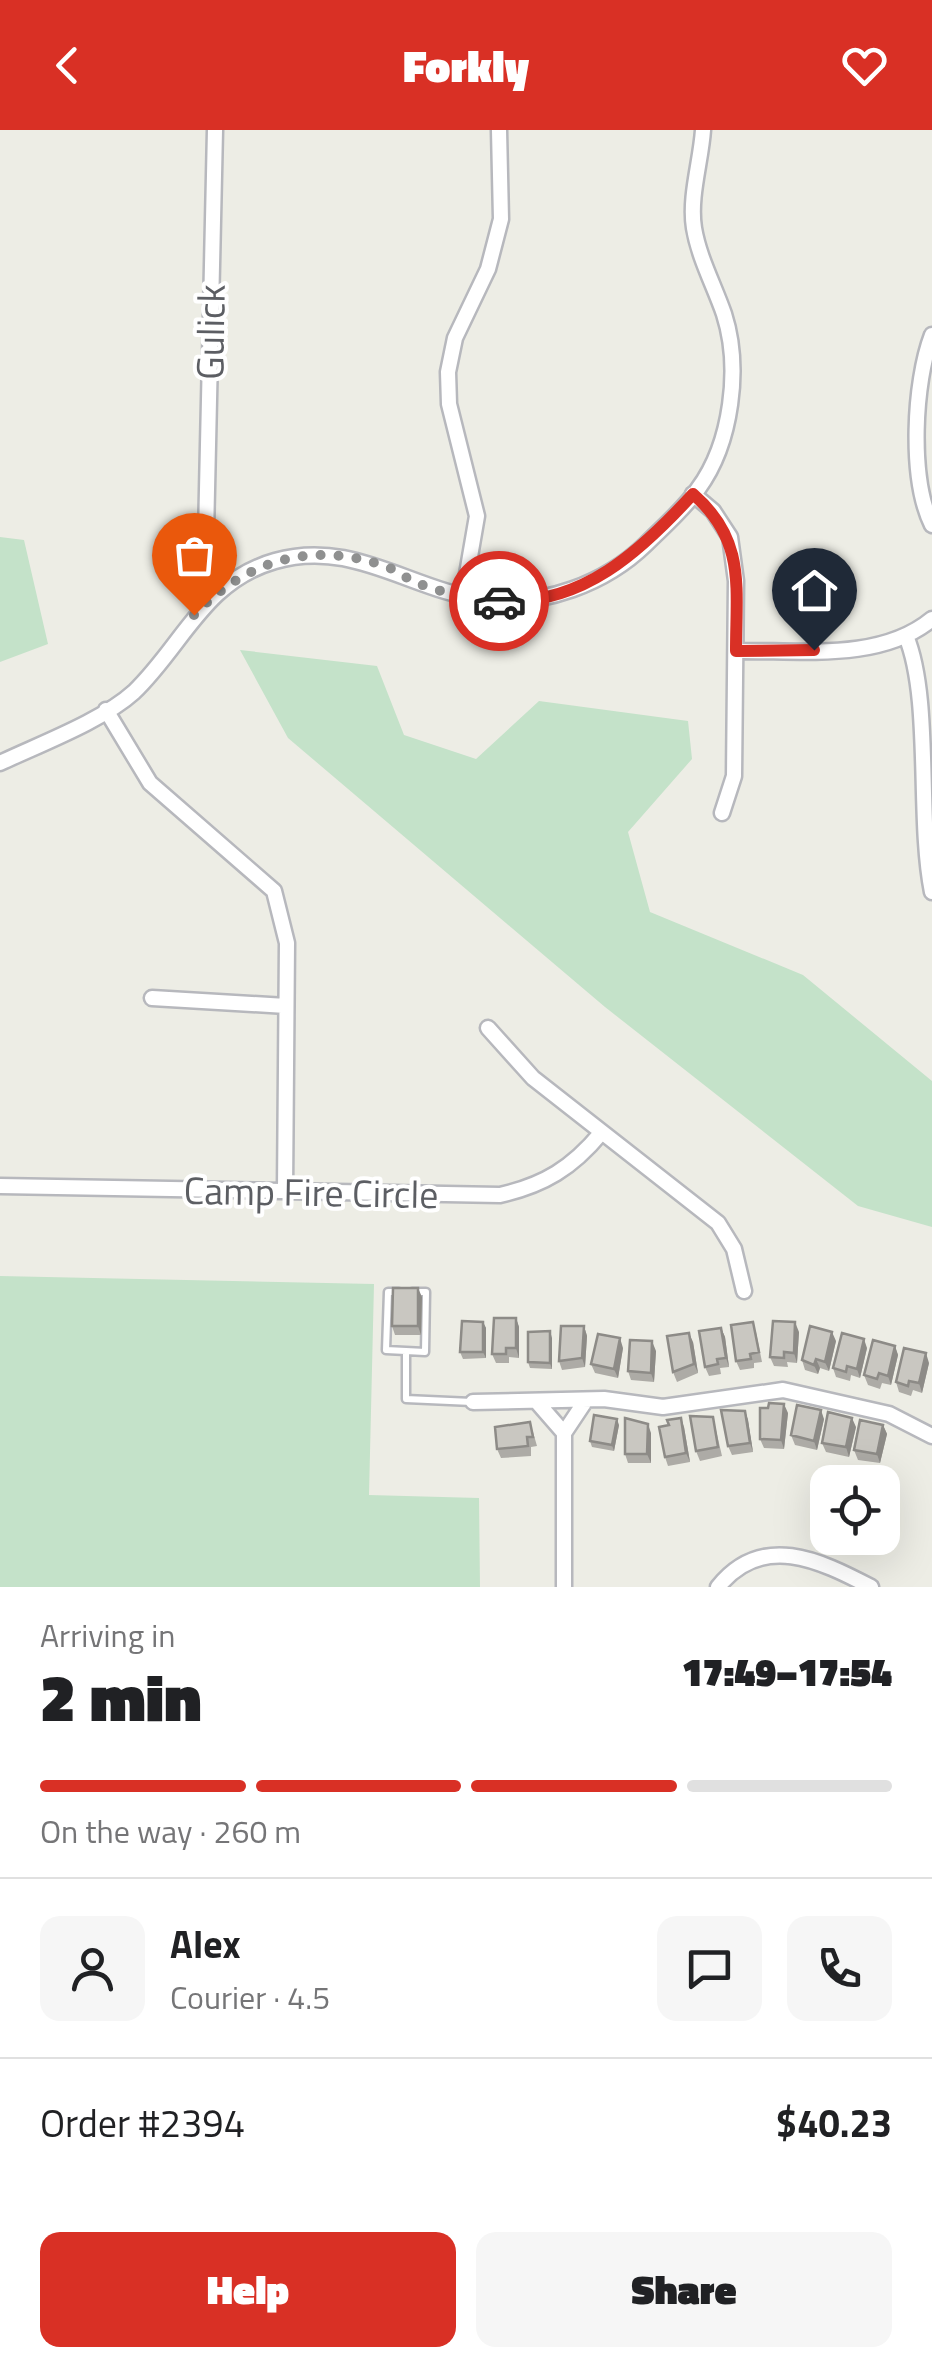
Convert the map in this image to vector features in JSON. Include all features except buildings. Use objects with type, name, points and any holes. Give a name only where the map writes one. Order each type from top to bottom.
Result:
[{"type":"street","name":"Gulick","points":[[206,535],[215,130]]},
{"type":"street","points":[[463,596],[476,516],[449,404],[448,372],[454,338],[488,269],[501,218],[500,130]]},
{"type":"street","points":[[0,763],[134,692],[221,587],[268,563],[340,555],[385,566],[416,582],[463,596],[537,600],[583,584],[636,553],[693,494],[719,450],[732,373],[730,340],[694,226],[703,130]]},
{"type":"street","points":[[932,334],[921,364],[918,394],[920,474],[932,525]]},
{"type":"street","points":[[693,494],[713,512],[730,537],[736,581],[734,776],[722,813]]},
{"type":"street","points":[[736,651],[852,649],[906,636],[932,619]]},
{"type":"street","points":[[906,636],[921,687],[926,862],[932,892]]},
{"type":"street","points":[[106,710],[150,783],[274,891],[286,943],[285,1191]]},
{"type":"street","points":[[152,998],[286,1006]]},
{"type":"street","points":[[488,1028],[512,1059],[718,1224],[734,1249],[744,1291]]},
{"type":"street","name":"Camp Fire Circle","points":[[0,1186],[500,1195],[534,1187],[565,1170],[601,1133]]},
{"type":"street","points":[[474,1402],[586,1400],[663,1407],[783,1390],[889,1414],[932,1436]]},
{"type":"street","points":[[564,1587],[564,1433],[586,1400]]},
{"type":"street","points":[[537,1402],[564,1433]]},
{"type":"street","points":[[718,1587],[753,1558],[786,1554],[830,1565],[871,1587]]},
{"type":"lane","points":[[388,1292],[426,1292],[425,1352],[406,1351],[386,1350],[388,1292]]},
{"type":"lane","points":[[406,1351],[406,1400],[474,1402]]},
{"type":"green space","points":[[0,537],[24,540],[48,644],[0,662]]},
{"type":"green space","points":[[240,650],[377,666],[404,735],[476,759],[539,701],[688,721],[692,759],[628,832],[650,912],[803,975],[932,1081],[932,1227],[858,1206],[605,1007],[288,738]]},
{"type":"green space","points":[[0,1276],[374,1284],[369,1495],[479,1498],[480,1587],[0,1587]]},
{"type":"way so far","points":[[194,615],[221,587],[256,567],[309,555],[340,555],[385,566],[416,582],[459,596],[499,601]]},
{"type":"route","points":[[499,601],[537,600],[598,578],[636,553],[693,494],[713,512],[730,537],[736,581],[736,651],[814,650]]}]
